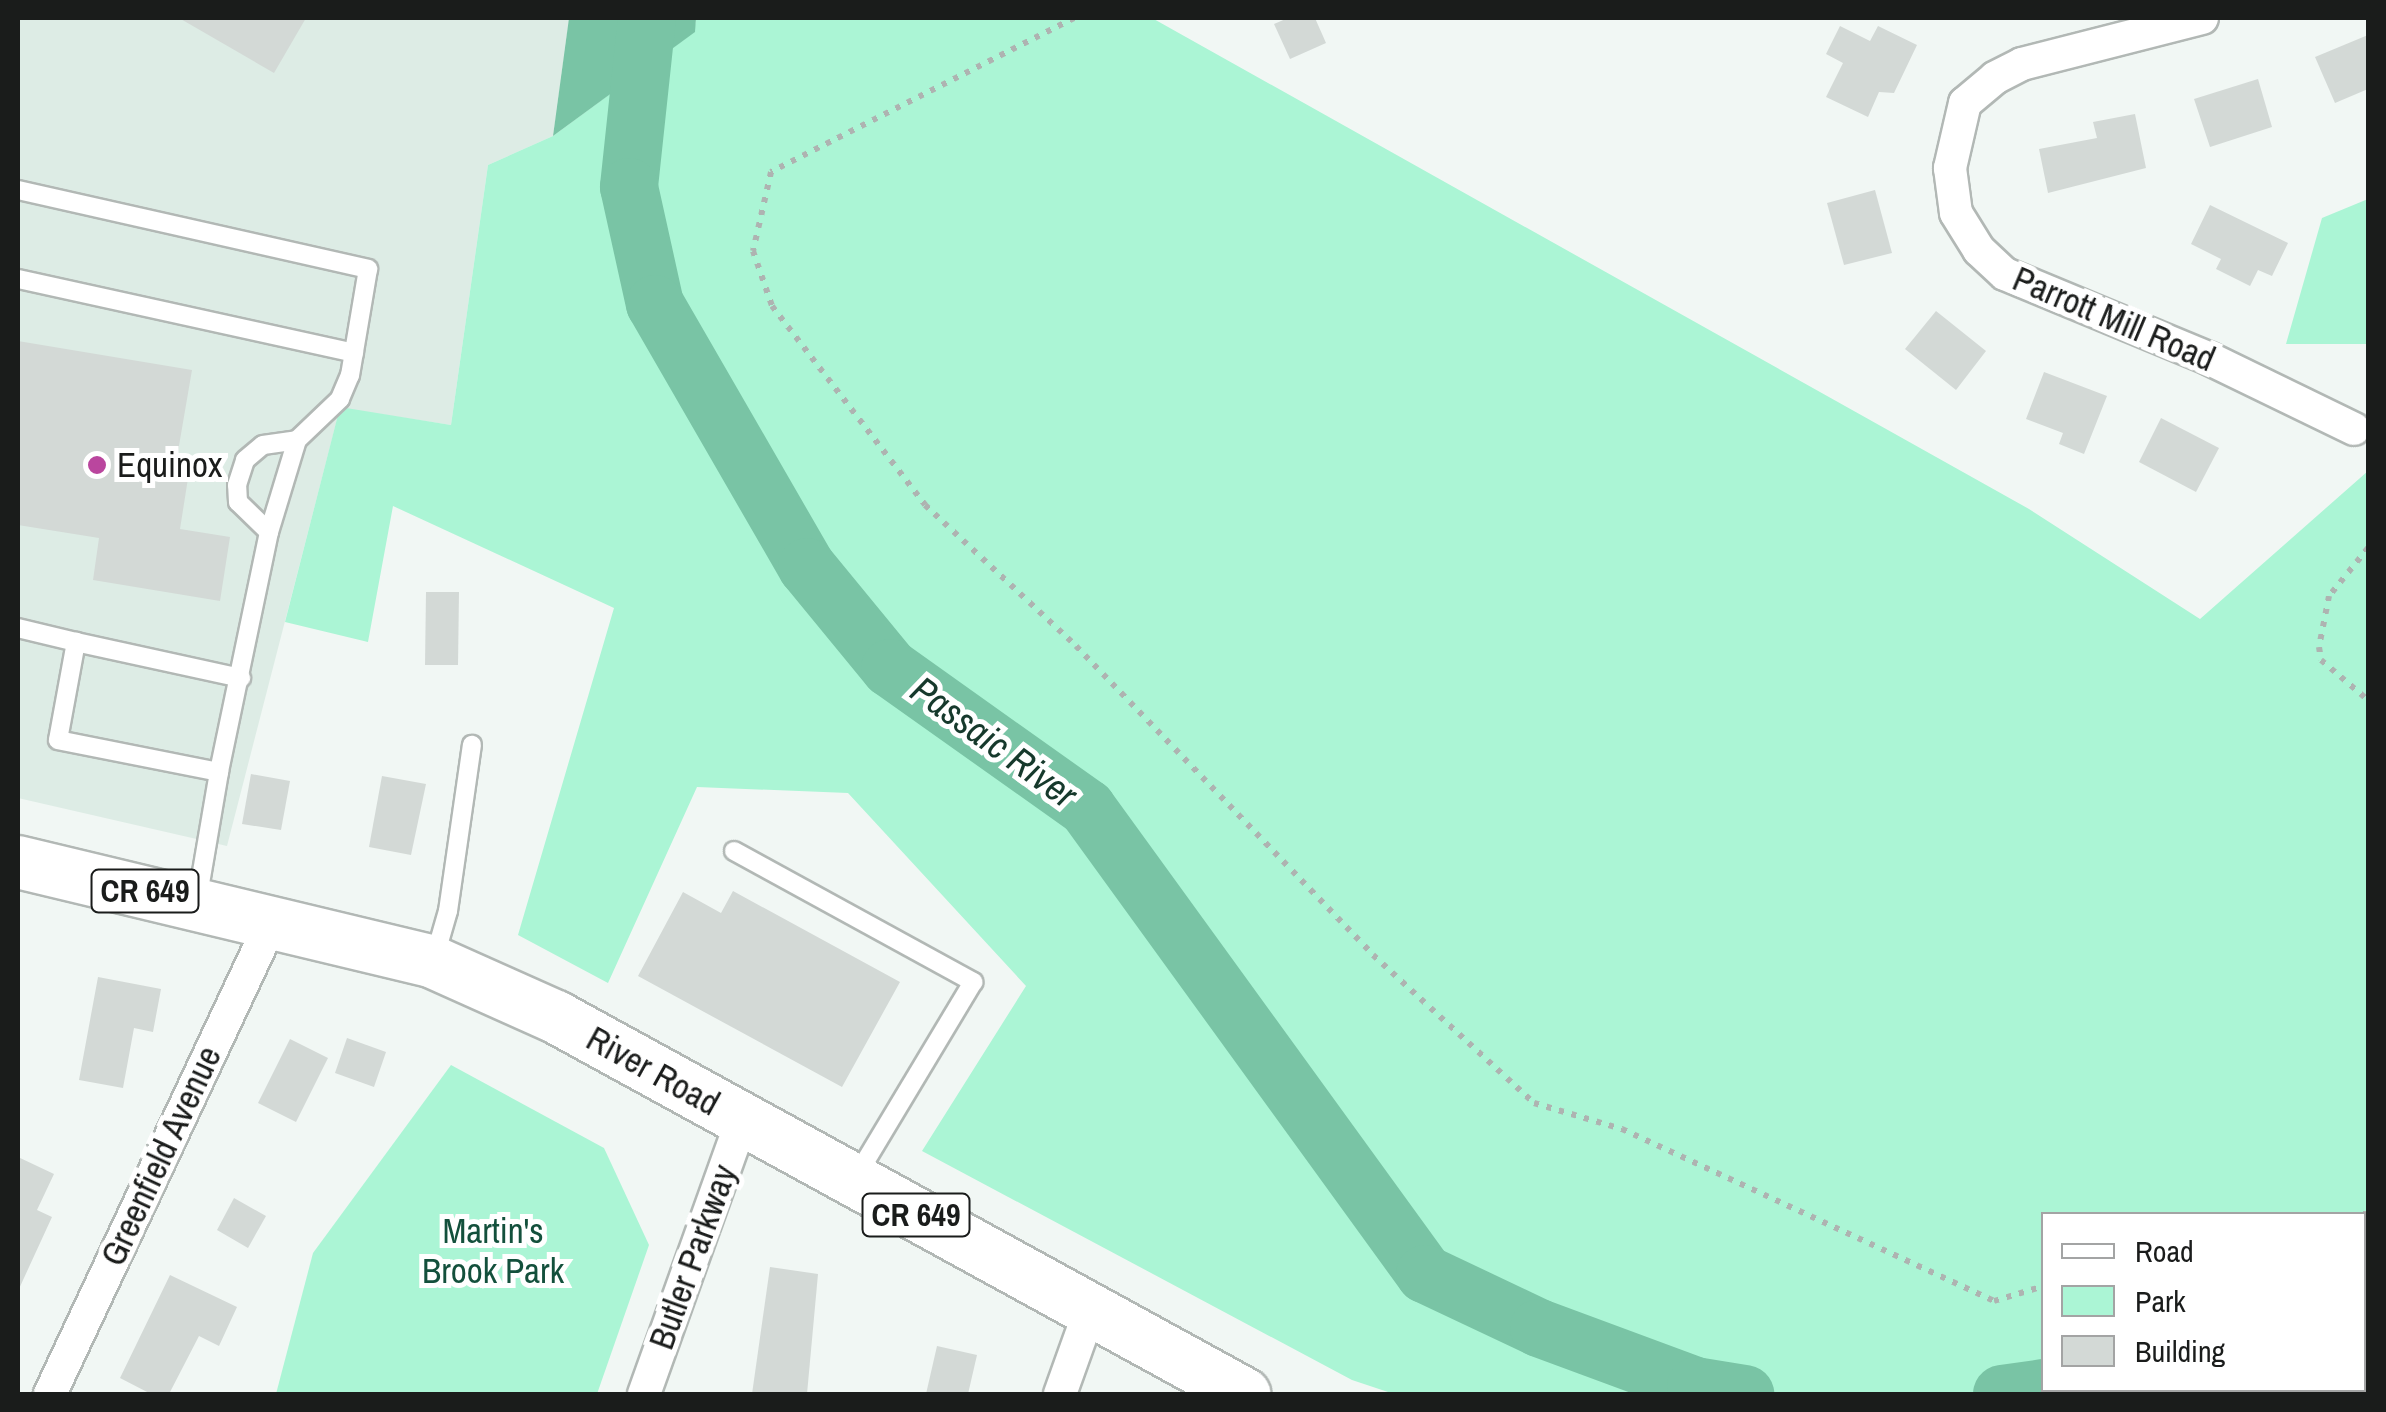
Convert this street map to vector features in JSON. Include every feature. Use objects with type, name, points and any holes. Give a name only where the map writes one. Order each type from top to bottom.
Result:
[{"type":"main road","name":"River Road","points":[[18,862],[273,919],[433,962],[556,1017],[1244,1394]]},
{"type":"street","name":"Parrott Mill Road","points":[[2202,18],[2022,64],[1995,78],[1965,103],[1950,168],[1956,213],[1979,250],[2006,274],[2210,358],[2354,429]]},
{"type":"street","name":"Greenfield Avenue","points":[[50,1394],[273,919]]},
{"type":"street","name":"Butler Parkway","points":[[644,1394],[742,1120]]},
{"type":"street","points":[[1060,1394],[1090,1310]]},
{"type":"lane","points":[[18,190],[368,269],[354,353],[340,399],[296,440],[268,532],[197,902]]},
{"type":"lane","points":[[18,279],[354,353]]},
{"type":"lane","points":[[268,532],[238,502],[237,485],[245,460],[263,444],[296,440]]},
{"type":"lane","points":[[18,628],[241,678]]},
{"type":"lane","points":[[76,642],[58,740],[219,772]]},
{"type":"lane","points":[[433,962],[448,911],[472,745]]},
{"type":"lane","points":[[734,851],[972,982],[854,1181]]},
{"type":"path","points":[[1074,18],[771,172],[753,251],[772,306],[925,506],[1076,646],[1372,955],[1534,1103],[1622,1129],[1994,1301],[2041,1287]]},
{"type":"path","points":[[2368,548],[2329,596],[2318,647],[2322,660],[2368,700]]},
{"type":"shaded area","points":[[18,18],[569,18],[553,136],[488,165],[451,425],[340,408],[227,846],[18,798]]},
{"type":"shaded area","points":[[569,18],[696,18],[695,32],[553,136]]},
{"type":"green space","points":[[696,18],[1152,18],[2029,509],[2200,619],[2368,471],[2368,1394],[1394,1394],[1352,1380],[922,1151],[1026,986],[848,793],[697,787],[608,983],[518,935],[614,608],[393,506],[368,642],[285,622],[340,407],[451,425],[488,165],[553,136],[694,32]]},
{"type":"green space","points":[[2368,199],[2368,344],[2286,344],[2322,218]]},
{"type":"green space","name":"Martin's Brook Park","points":[[451,1065],[604,1148],[649,1245],[597,1394],[276,1394],[313,1253]]},
{"type":"building","points":[[179,18],[306,18],[274,73]]},
{"type":"building","points":[[1288,18],[1315,18],[1326,43],[1290,59],[1274,24]]},
{"type":"building","points":[[1840,26],[1870,41],[1878,26],[1917,45],[1894,93],[1879,92],[1868,117],[1826,97],[1843,63],[1826,54]]},
{"type":"building","points":[[2368,35],[2368,89],[2335,103],[2315,57]]},
{"type":"building","points":[[2258,79],[2272,127],[2210,147],[2194,99]]},
{"type":"building","points":[[2135,114],[2146,168],[2048,193],[2039,149],[2097,138],[2093,122]]},
{"type":"building","points":[[1875,190],[1892,253],[1844,265],[1827,203]]},
{"type":"building","points":[[2210,205],[2288,243],[2272,276],[2258,270],[2250,286],[2216,269],[2221,259],[2191,244]]},
{"type":"building","points":[[1936,311],[1986,351],[1956,390],[1905,349]]},
{"type":"building","points":[[18,341],[192,370],[175,469],[189,472],[180,529],[230,537],[220,601],[93,580],[99,538],[18,525]]},
{"type":"building","points":[[2044,372],[2107,396],[2084,454],[2059,444],[2063,433],[2026,419]]},
{"type":"building","points":[[2161,418],[2219,448],[2196,492],[2139,462]]},
{"type":"building","points":[[426,592],[459,592],[458,665],[425,665]]},
{"type":"building","points":[[251,774],[290,781],[281,830],[242,824]]},
{"type":"building","points":[[382,776],[426,784],[411,855],[369,847]]},
{"type":"building","points":[[733,891],[900,982],[842,1087],[638,976],[683,892],[721,913]]},
{"type":"building","points":[[98,977],[161,989],[153,1032],[134,1028],[123,1088],[79,1080]]},
{"type":"building","points":[[347,1038],[386,1052],[374,1087],[335,1073]]},
{"type":"building","points":[[290,1039],[328,1058],[296,1122],[258,1103]]},
{"type":"building","points":[[18,1157],[54,1174],[37,1210],[52,1217],[18,1291]]},
{"type":"building","points":[[234,1198],[266,1216],[248,1248],[217,1230]]},
{"type":"building","points":[[770,1267],[818,1274],[807,1394],[752,1394]]},
{"type":"building","points":[[170,1275],[237,1307],[219,1346],[199,1336],[169,1394],[151,1394],[120,1378]]},
{"type":"building","points":[[937,1346],[977,1355],[968,1394],[926,1394]]},
{"type":"waterway","name":"Passaic River","points":[[647,18],[629,187],[655,304],[807,567],[890,668],[1087,808],[1425,1274],[1539,1328],[1696,1386],[1745,1394]]},
{"type":"waterway","name":"Passaic River","points":[[2002,1394],[2041,1388]]},
{"type":"place","name":"Equinox","points":[[97,465]]}]
